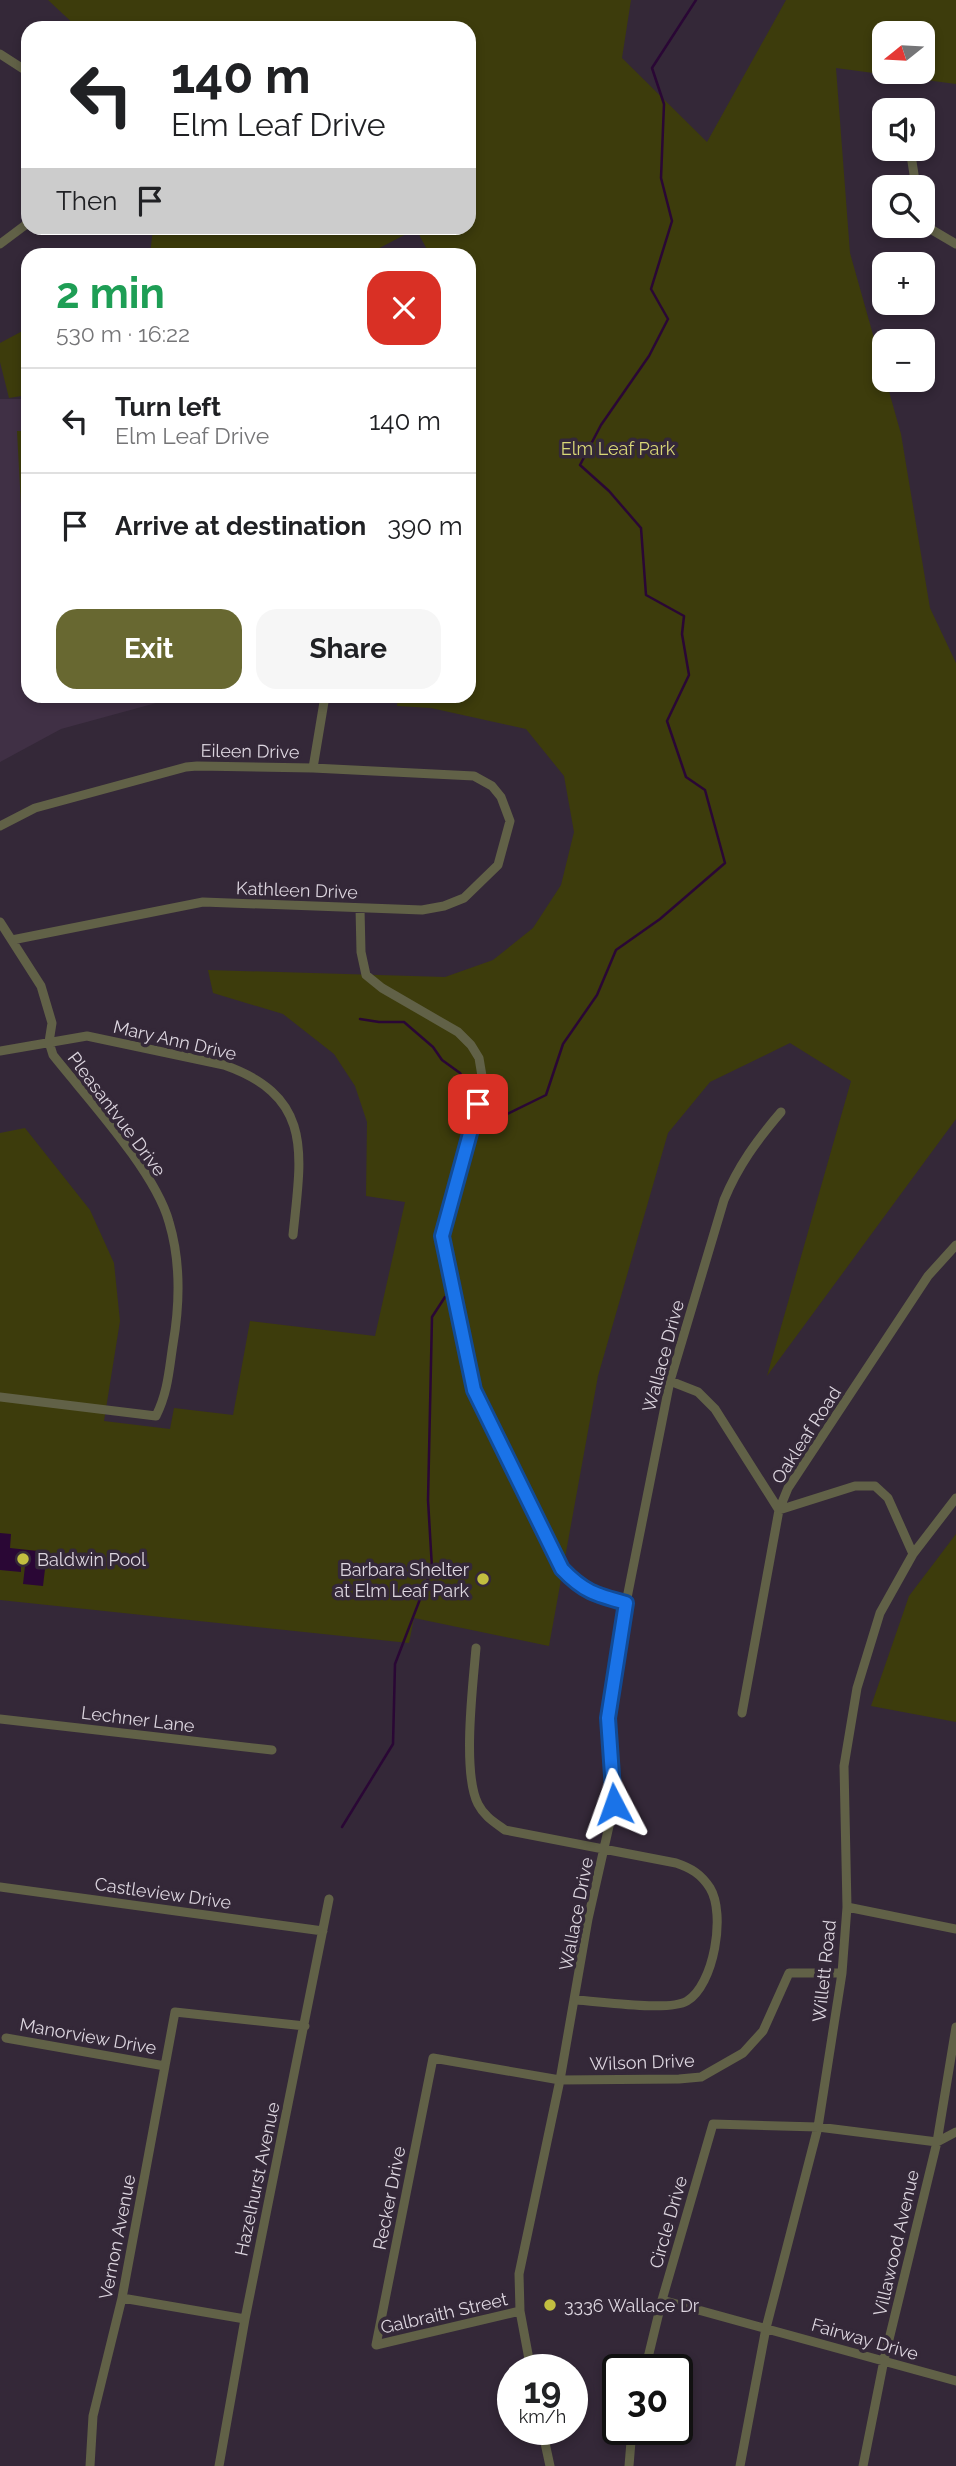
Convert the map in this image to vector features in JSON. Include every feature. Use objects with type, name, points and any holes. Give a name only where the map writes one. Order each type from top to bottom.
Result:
[{"type":"street","points":[[0,54],[21,68]]},
{"type":"street","points":[[0,244],[21,228]]},
{"type":"street","points":[[935,232],[956,244]]},
{"type":"street","points":[[313,768],[325,703]]},
{"type":"street","name":"Eileen Drive","points":[[0,826],[35,808],[186,767],[313,768],[474,776],[492,786],[501,797]]},
{"type":"street","name":"Kathleen Drive","points":[[12,940],[203,902],[422,910],[444,906],[464,898],[498,865],[510,821],[501,797]]},
{"type":"street","points":[[360,908],[361,952],[366,975],[382,988],[457,1032],[471,1045],[479,1058],[482,1076],[478,1104],[442,1236],[474,1390],[562,1569],[579,1587],[626,1603]]},
{"type":"street","name":"Pleasantvue Drive","points":[[0,922],[41,986],[52,1023],[49,1042],[53,1055],[135,1160],[169,1219],[177,1262],[179,1312],[165,1398],[156,1416],[0,1397]]},
{"type":"street","name":"Mary Ann Drive","points":[[0,1051],[87,1036],[224,1065],[246,1073],[267,1087],[288,1108],[296,1131],[299,1158],[293,1235]]},
{"type":"street","name":"Wallace Drive","points":[[528,2354],[520,2311],[519,2274],[560,2080],[588,1919],[614,1804],[608,1718],[626,1603],[670,1381],[724,1200],[735,1174],[754,1143],[781,1112]]},
{"type":"street","name":"Oakleaf Road","points":[[742,1713],[779,1510],[788,1488],[928,1276],[956,1245]]},
{"type":"street","points":[[670,1381],[698,1392],[715,1409],[779,1510],[855,1486],[875,1486],[888,1498],[913,1554]]},
{"type":"street","name":"Willett Road","points":[[740,2466],[766,2328],[818,2127],[842,1973],[847,1907],[844,1766],[856,1688],[880,1613],[913,1554],[956,1497]]},
{"type":"street","points":[[476,1648],[469,1725],[476,1801],[485,1815],[505,1830],[605,1848],[676,1863],[695,1870],[711,1889],[717,1910],[717,1928],[708,1975],[697,1992],[685,2003],[667,2006],[575,2000]]},
{"type":"street","name":"Lechner Lane","points":[[0,1719],[272,1751]]},
{"type":"street","name":"Castleview Drive","points":[[0,1886],[323,1931]]},
{"type":"street","name":"Hazelhurst Avenue","points":[[219,2466],[245,2319],[329,1899]]},
{"type":"street","points":[[847,1907],[956,1929]]},
{"type":"street","name":"Wilson Drive","points":[[433,2058],[560,2080],[701,2077],[743,2053],[763,2031],[789,1973],[842,1973]]},
{"type":"street","name":"Vernon Avenue","points":[[90,2466],[93,2416],[122,2298],[175,2012],[305,2026]]},
{"type":"street","name":"Villawood Avenue","points":[[863,2466],[884,2360],[937,2142],[956,2027]]},
{"type":"street","name":"Manorview Drive","points":[[6,2038],[165,2066]]},
{"type":"street","name":"Recker Drive","points":[[376,2345],[433,2058]]},
{"type":"street","name":"Circle Drive","points":[[649,2354],[713,2123],[818,2127]]},
{"type":"street","points":[[818,2127],[937,2142],[956,2133]]},
{"type":"street","points":[[122,2298],[245,2319]]},
{"type":"street","name":"Fairway Drive","points":[[662,2300],[956,2381]]},
{"type":"street","name":"Galbraith Street","points":[[376,2345],[520,2311]]},
{"type":"street","points":[[545,2445],[548,2464]]},
{"type":"street","points":[[629,2466],[631,2445]]},
{"type":"shaded area","points":[[0,399],[21,399],[21,703],[156,703],[61,729],[0,762]]},
{"type":"shaded area","name":"Baldwin Pool","points":[[0,1533],[11,1534],[10,1548],[47,1552],[43,1586],[23,1584],[25,1566],[21,1566],[21,1572],[0,1570]]},
{"type":"green space","name":"Elm Leaf Park","points":[[48,0],[631,0],[622,58],[707,142],[786,0],[956,0],[956,84],[935,81],[935,21],[872,21],[872,73],[836,68],[850,253],[872,331],[872,392],[889,392],[901,434],[930,608],[956,663],[956,1119],[767,1376],[851,1081],[790,1043],[710,1082],[668,1133],[598,1376],[549,1646],[414,1618],[409,1643],[0,1600],[0,1133],[25,1128],[90,1210],[114,1263],[120,1321],[104,1421],[170,1429],[174,1408],[233,1415],[250,1321],[375,1336],[405,1202],[366,1196],[367,1122],[355,1086],[334,1054],[283,1014],[213,993],[208,970],[445,977],[493,960],[533,928],[561,885],[574,832],[564,776],[526,729],[431,708],[397,706],[397,703],[476,703],[476,248],[426,248],[419,235],[476,235],[476,21],[70,21]]},
{"type":"green space","name":"Elm Leaf Park","points":[[152,235],[404,235],[379,248],[151,248]]},
{"type":"green space","points":[[21,332],[21,396],[9,398],[0,362],[0,343]]},
{"type":"green space","points":[[17,431],[21,431],[21,506]]},
{"type":"green space","points":[[956,1534],[956,1722],[871,1706],[909,1596]]},
{"type":"waterway","points":[[497,1119],[546,1095],[563,1044],[597,995],[616,950],[660,919],[725,863],[705,790],[686,777],[667,721],[689,675],[682,634],[684,616],[646,595],[641,528],[609,491],[580,465],[601,425],[649,356],[668,319],[651,289],[672,221],[661,178],[664,104],[652,68],[696,0]]},
{"type":"waterway","points":[[360,1019],[404,1022],[433,1047],[442,1060],[460,1073],[471,1092]]},
{"type":"waterway","points":[[342,1827],[393,1744],[395,1664],[432,1568],[428,1500],[432,1317],[445,1297]]},
{"type":"place","name":"Baldwin Pool","points":[[23,1559]]},
{"type":"place","name":"Barbara Shelter at Elm Leaf Park","points":[[483,1579]]},
{"type":"place","name":"3336 Wallace Dr","points":[[550,2305]]},
{"type":"route","points":[[478,1104],[442,1236],[474,1390],[562,1569],[579,1587],[626,1603],[608,1718],[614,1804]]}]
